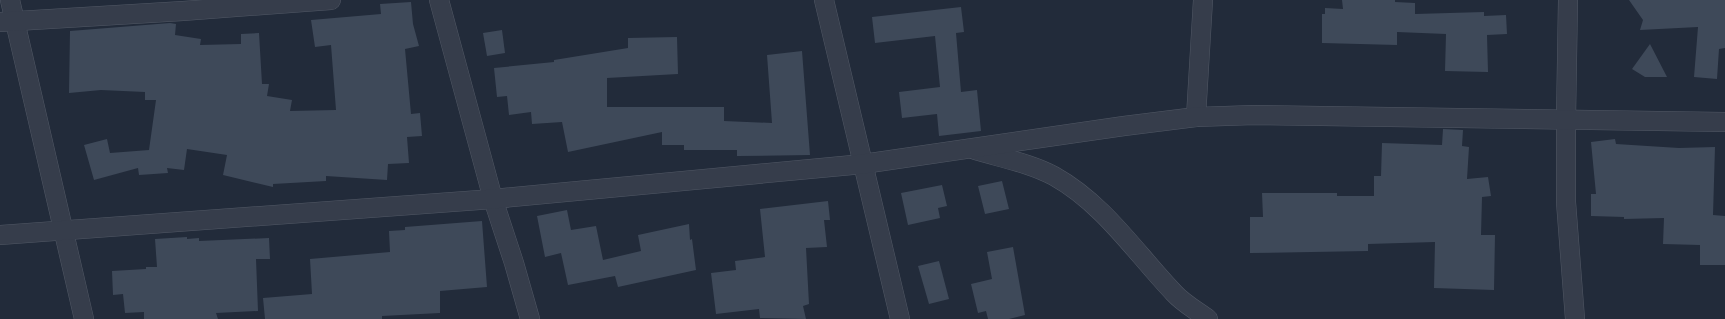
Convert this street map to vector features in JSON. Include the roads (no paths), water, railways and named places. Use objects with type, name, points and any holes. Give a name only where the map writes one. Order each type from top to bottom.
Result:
[{"type":"street","points":[[10,0],[7,21],[64,230],[84,319]]},
{"type":"street","points":[[7,21],[183,11],[331,0]]},
{"type":"street","points":[[439,0],[493,199],[514,263],[530,319]]},
{"type":"street","points":[[824,0],[900,319]]},
{"type":"street","points":[[1196,117],[1202,0]]},
{"type":"street","points":[[1568,0],[1566,202],[1575,319]]},
{"type":"street","points":[[0,235],[493,199],[864,164],[1196,117],[1254,115],[1725,122]]},
{"type":"street","points":[[970,149],[1030,166],[1054,176],[1097,206],[1175,294],[1208,319]]}]
